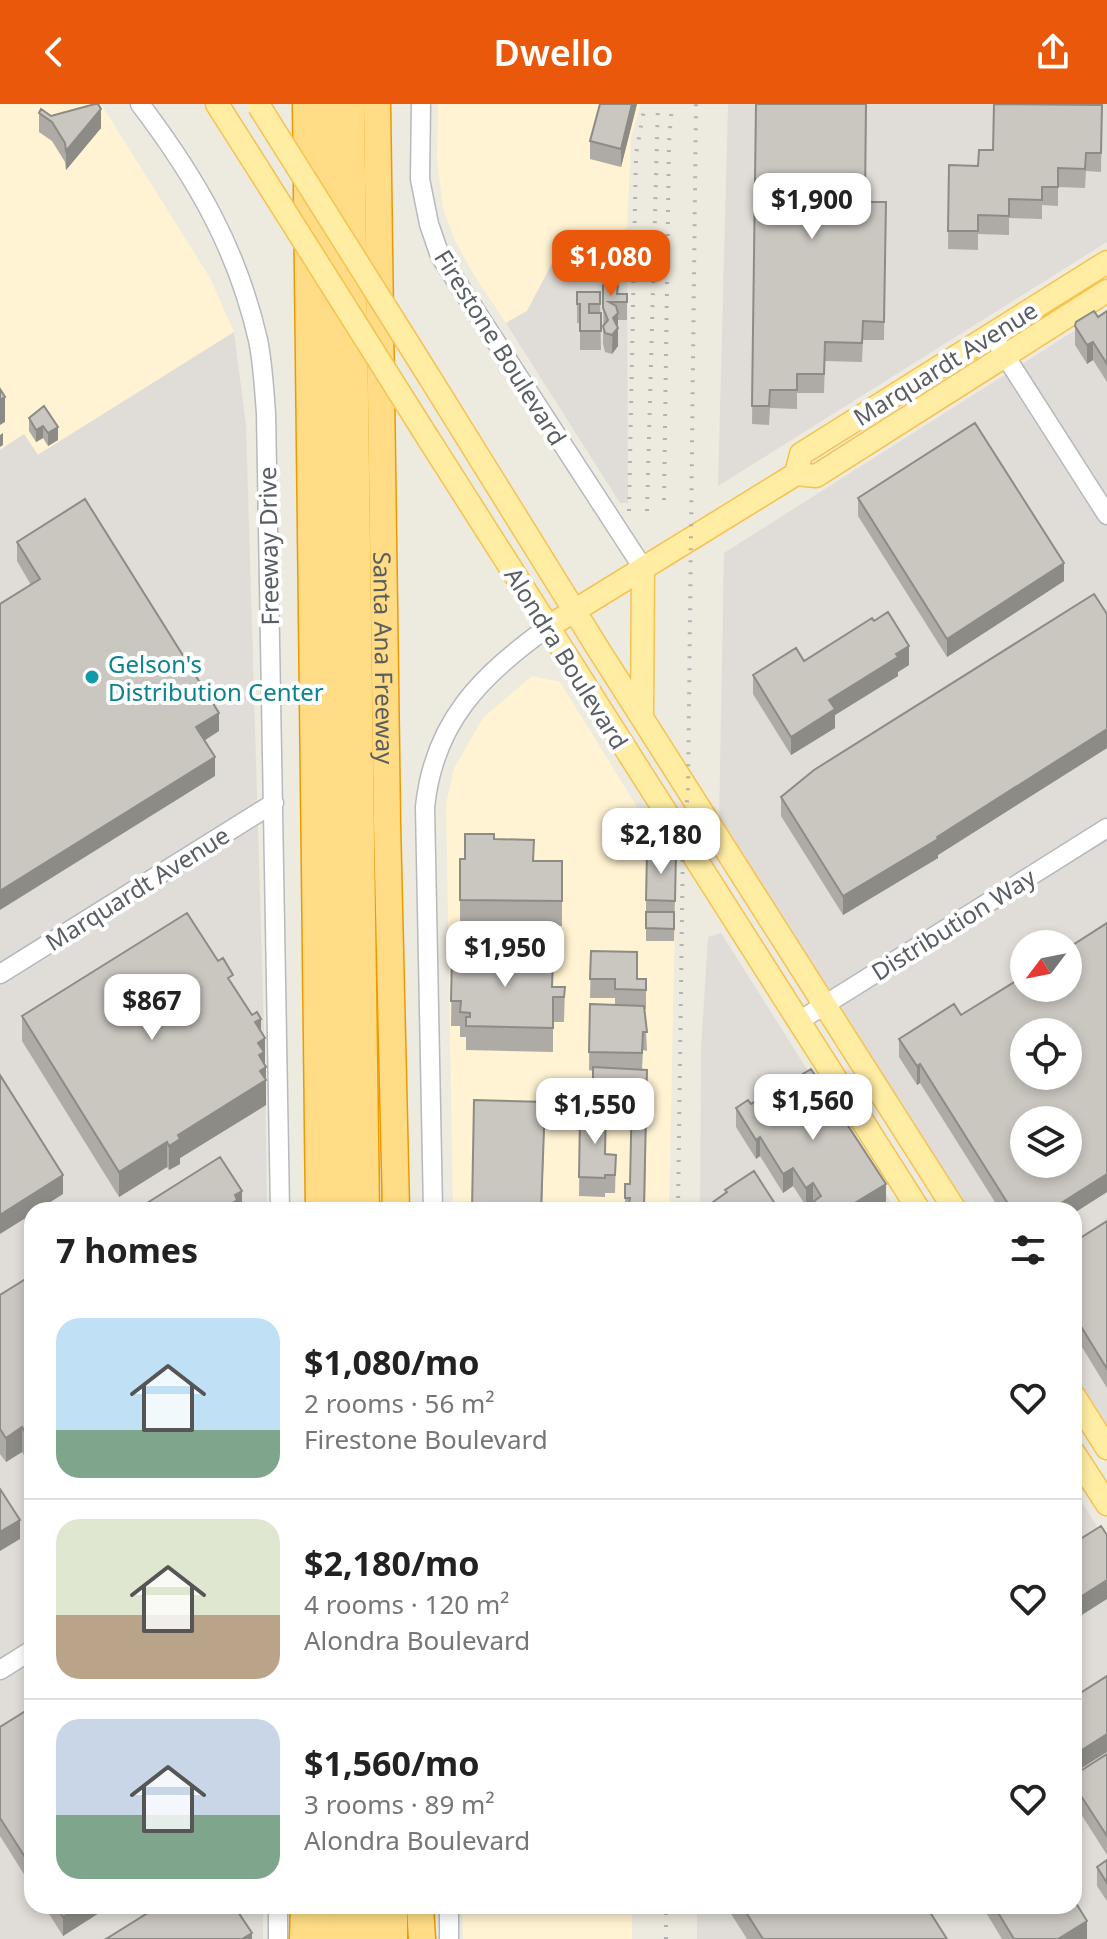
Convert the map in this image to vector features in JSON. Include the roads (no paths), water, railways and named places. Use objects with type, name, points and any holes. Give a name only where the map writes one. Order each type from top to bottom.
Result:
[{"type":"highway","points":[[306,104],[319,1202]]},
{"type":"highway","points":[[326,104],[343,1202]]},
{"type":"highway","points":[[351,104],[366,1202]]},
{"type":"highway","name":"Santa Ana Freeway","points":[[377,104],[396,1202]]},
{"type":"highway","points":[[303,1939],[304,1914]]},
{"type":"highway","points":[[323,1914],[323,1939]]},
{"type":"highway","points":[[347,1914],[348,1939]]},
{"type":"highway","points":[[368,1914],[368,1939]]},
{"type":"highway","points":[[394,1914],[394,1939]]},
{"type":"highway","points":[[420,1914],[422,1939]]},
{"type":"main road","name":"Alondra Boulevard","points":[[217,104],[914,1202]]},
{"type":"main road","name":"Alondra Boulevard","points":[[258,105],[950,1202]]},
{"type":"main road","name":"Marquardt Avenue","points":[[796,474],[801,454],[1107,262]]},
{"type":"main road","name":"Marquardt Avenue","points":[[548,627],[796,474],[816,476],[1107,291]]},
{"type":"main road","points":[[642,718],[643,568]]},
{"type":"main road","points":[[1082,1409],[1107,1448]]},
{"type":"main road","points":[[1082,1465],[1107,1504]]},
{"type":"street","name":"Freeway Drive","points":[[140,104],[191,174],[228,244],[259,343],[266,413],[280,1202]]},
{"type":"street","name":"Firestone Boulevard","points":[[421,104],[420,179],[429,224],[440,256],[643,568]]},
{"type":"street","points":[[992,334],[1107,515]]},
{"type":"street","points":[[433,1202],[427,783],[443,736],[475,688],[507,657],[548,627]]},
{"type":"street","name":"Marquardt Avenue","points":[[0,974],[274,803]]},
{"type":"street","name":"Distribution Way","points":[[799,1021],[1107,828]]},
{"type":"street","points":[[0,1670],[24,1655]]},
{"type":"street","points":[[278,1914],[278,1939]]},
{"type":"street","points":[[449,1914],[449,1939]]},
{"type":"railway","points":[[629,511],[636,154],[645,104]]},
{"type":"railway","points":[[647,511],[658,104]]},
{"type":"railway","points":[[664,500],[672,104]]},
{"type":"railway","points":[[678,1202],[683,840],[688,791],[696,104]]},
{"type":"railway","points":[[666,1914],[666,1939]]},
{"type":"place","name":"Gelson's Distribution Center","points":[[92,677]]}]
